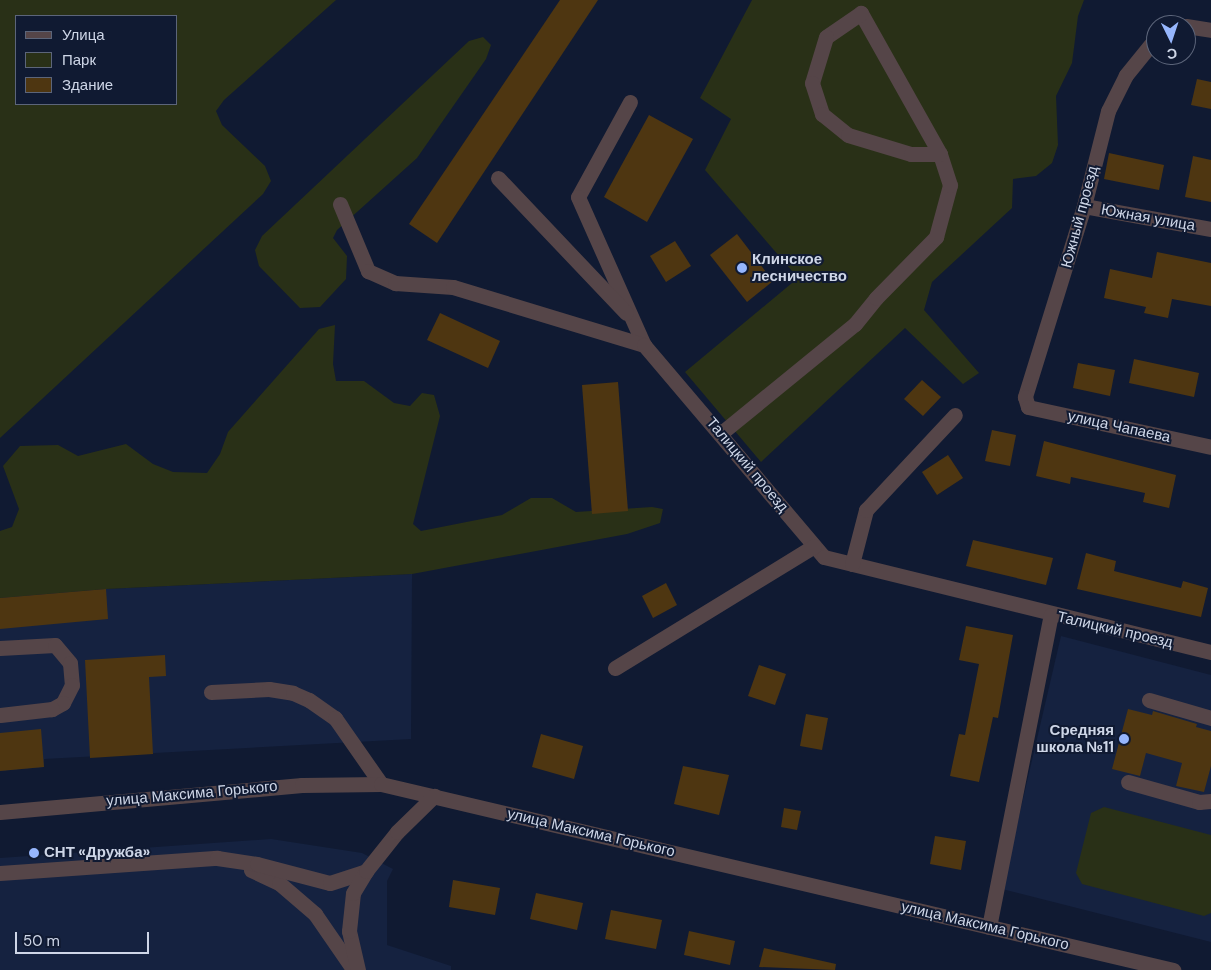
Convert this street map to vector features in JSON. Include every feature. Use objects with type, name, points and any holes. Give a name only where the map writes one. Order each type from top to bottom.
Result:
[{"type":"street","points":[[720,434],[855,324],[876,298],[936,237],[950,185],[940,154],[861,13],[826,38],[812,83],[822,114],[848,136],[911,154],[940,154]]},
{"type":"street","points":[[1196,28],[1211,30]]},
{"type":"street","name":"Южный проезд","points":[[1028,407],[1025,397],[1084,206],[1108,111],[1126,74],[1146,50]]},
{"type":"street","points":[[630,102],[578,197],[644,345]]},
{"type":"street","points":[[498,178],[634,321]]},
{"type":"street","points":[[340,204],[368,271],[395,283],[453,287],[644,345]]},
{"type":"street","name":"Южная улица","points":[[1084,206],[1211,229]]},
{"type":"street","name":"Талицкий проезд","points":[[644,345],[824,557],[1051,615],[1211,652]]},
{"type":"street","name":"улица Чапаева","points":[[1028,407],[1211,446]]},
{"type":"street","points":[[852,564],[866,510],[955,415]]},
{"type":"street","points":[[615,668],[814,546]]},
{"type":"street","points":[[989,927],[1051,615]]},
{"type":"street","points":[[0,648],[55,645],[70,662],[72,685],[63,703],[52,709],[0,715]]},
{"type":"street","points":[[211,692],[269,689],[293,693],[309,700],[335,718],[381,784]]},
{"type":"street","points":[[1149,700],[1211,718]]},
{"type":"street","points":[[1128,782],[1199,802],[1211,801]]},
{"type":"street","name":"улица Максима Горького","points":[[0,812],[302,785],[381,784],[1173,970]]},
{"type":"street","points":[[358,970],[351,945],[349,915],[353,893],[366,871],[397,832],[434,796]]},
{"type":"street","points":[[0,873],[217,858],[257,864],[330,883],[366,871]]},
{"type":"street","points":[[217,858],[258,873],[295,897],[314,914],[354,970]]},
{"type":"shaded area","points":[[412,574],[411,739],[44,759],[44,767],[0,771],[0,598],[106,589]]},
{"type":"shaded area","name":"Средняя школа №11","points":[[1061,636],[1211,675],[1211,942],[1002,889]]},
{"type":"shaded area","points":[[271,839],[362,853],[393,869],[387,881],[387,945],[451,966],[451,970],[0,970],[0,858]]},
{"type":"green space","points":[[0,0],[336,0],[224,100],[216,111],[222,125],[265,166],[271,181],[263,194],[0,438]]},
{"type":"green space","points":[[752,0],[1084,0],[1078,16],[1072,63],[1056,96],[1058,145],[1052,163],[1036,176],[1013,179],[1012,208],[932,282],[924,310],[979,373],[963,384],[905,328],[761,462],[685,372],[798,278],[705,170],[731,119],[700,98]]},
{"type":"green space","points":[[483,37],[491,45],[486,59],[417,158],[337,230],[333,238],[347,256],[346,279],[320,307],[300,308],[259,266],[255,250],[262,236],[469,41]]},
{"type":"green space","points":[[335,325],[333,364],[336,381],[364,381],[394,403],[410,406],[422,393],[434,395],[440,416],[413,524],[421,531],[502,515],[531,498],[552,498],[576,512],[652,507],[663,509],[660,523],[627,534],[412,574],[106,589],[0,598],[0,531],[12,527],[19,509],[3,466],[20,446],[58,445],[78,456],[126,444],[153,464],[173,472],[207,473],[220,454],[228,432],[319,329]]},
{"type":"green space","points":[[1104,807],[1211,835],[1211,913],[1204,916],[1082,884],[1076,873],[1091,813]]},
{"type":"building","points":[[560,0],[598,0],[437,243],[409,224]]},
{"type":"building","points":[[1197,79],[1211,82],[1211,109],[1191,105]]},
{"type":"building","points":[[649,115],[693,139],[647,222],[604,197]]},
{"type":"building","points":[[1109,153],[1164,165],[1159,190],[1104,179]]},
{"type":"building","points":[[1193,156],[1211,160],[1211,202],[1185,197]]},
{"type":"building","name":"Клинское лесничество","points":[[737,234],[773,281],[747,302],[710,255]]},
{"type":"building","points":[[675,241],[691,266],[666,282],[650,256]]},
{"type":"building","points":[[1157,252],[1211,263],[1211,306],[1172,299],[1168,318],[1144,313],[1146,307],[1104,298],[1110,269],[1152,278]]},
{"type":"building","points":[[440,313],[500,341],[488,368],[427,340]]},
{"type":"building","points":[[1134,359],[1199,373],[1194,397],[1129,383]]},
{"type":"building","points":[[1078,363],[1115,370],[1110,396],[1073,388]]},
{"type":"building","points":[[922,380],[941,397],[923,416],[904,399]]},
{"type":"building","points":[[618,382],[628,511],[592,514],[582,385]]},
{"type":"building","points":[[992,430],[1016,435],[1010,466],[985,461]]},
{"type":"building","points":[[1044,441],[1176,475],[1169,508],[1143,502],[1145,493],[1071,477],[1070,484],[1036,476]]},
{"type":"building","points":[[948,455],[963,478],[937,495],[922,472]]},
{"type":"building","points":[[973,540],[1053,558],[1046,585],[966,566]]},
{"type":"building","points":[[1086,553],[1116,561],[1114,571],[1181,588],[1183,581],[1208,588],[1201,617],[1077,589]]},
{"type":"building","points":[[666,583],[677,605],[653,618],[642,596]]},
{"type":"building","points":[[106,589],[108,619],[0,629],[0,598]]},
{"type":"building","points":[[966,626],[1013,635],[998,718],[993,717],[979,782],[950,776],[959,734],[965,735],[979,664],[959,660]]},
{"type":"building","points":[[165,655],[166,676],[149,677],[153,754],[90,758],[85,660]]},
{"type":"building","points":[[759,665],[786,674],[775,705],[748,696]]},
{"type":"building","points":[[1128,709],[1152,715],[1153,711],[1197,724],[1196,727],[1211,731],[1211,766],[1204,792],[1176,786],[1182,763],[1146,753],[1140,776],[1112,769]]},
{"type":"building","points":[[806,714],[828,718],[822,750],[800,746]]},
{"type":"building","points":[[41,729],[44,767],[0,771],[0,733]]},
{"type":"building","points":[[541,734],[583,746],[574,779],[532,767]]},
{"type":"building","points":[[683,766],[729,775],[719,815],[674,804]]},
{"type":"building","points":[[784,808],[801,811],[797,830],[781,827]]},
{"type":"building","points":[[935,836],[966,841],[961,870],[930,864]]},
{"type":"building","points":[[453,880],[500,888],[495,915],[449,907]]},
{"type":"building","points":[[536,893],[583,903],[577,930],[530,919]]},
{"type":"building","points":[[611,910],[662,920],[656,949],[605,939]]},
{"type":"building","points":[[689,931],[735,941],[730,965],[684,955]]},
{"type":"building","points":[[764,948],[836,964],[835,970],[759,967]]},
{"type":"place","name":"Клинское лесничество","points":[[742,268]]},
{"type":"place","name":"Средняя школа №11","points":[[1124,739]]},
{"type":"place","name":"СНТ «Дружба»","points":[[34,853]]}]
